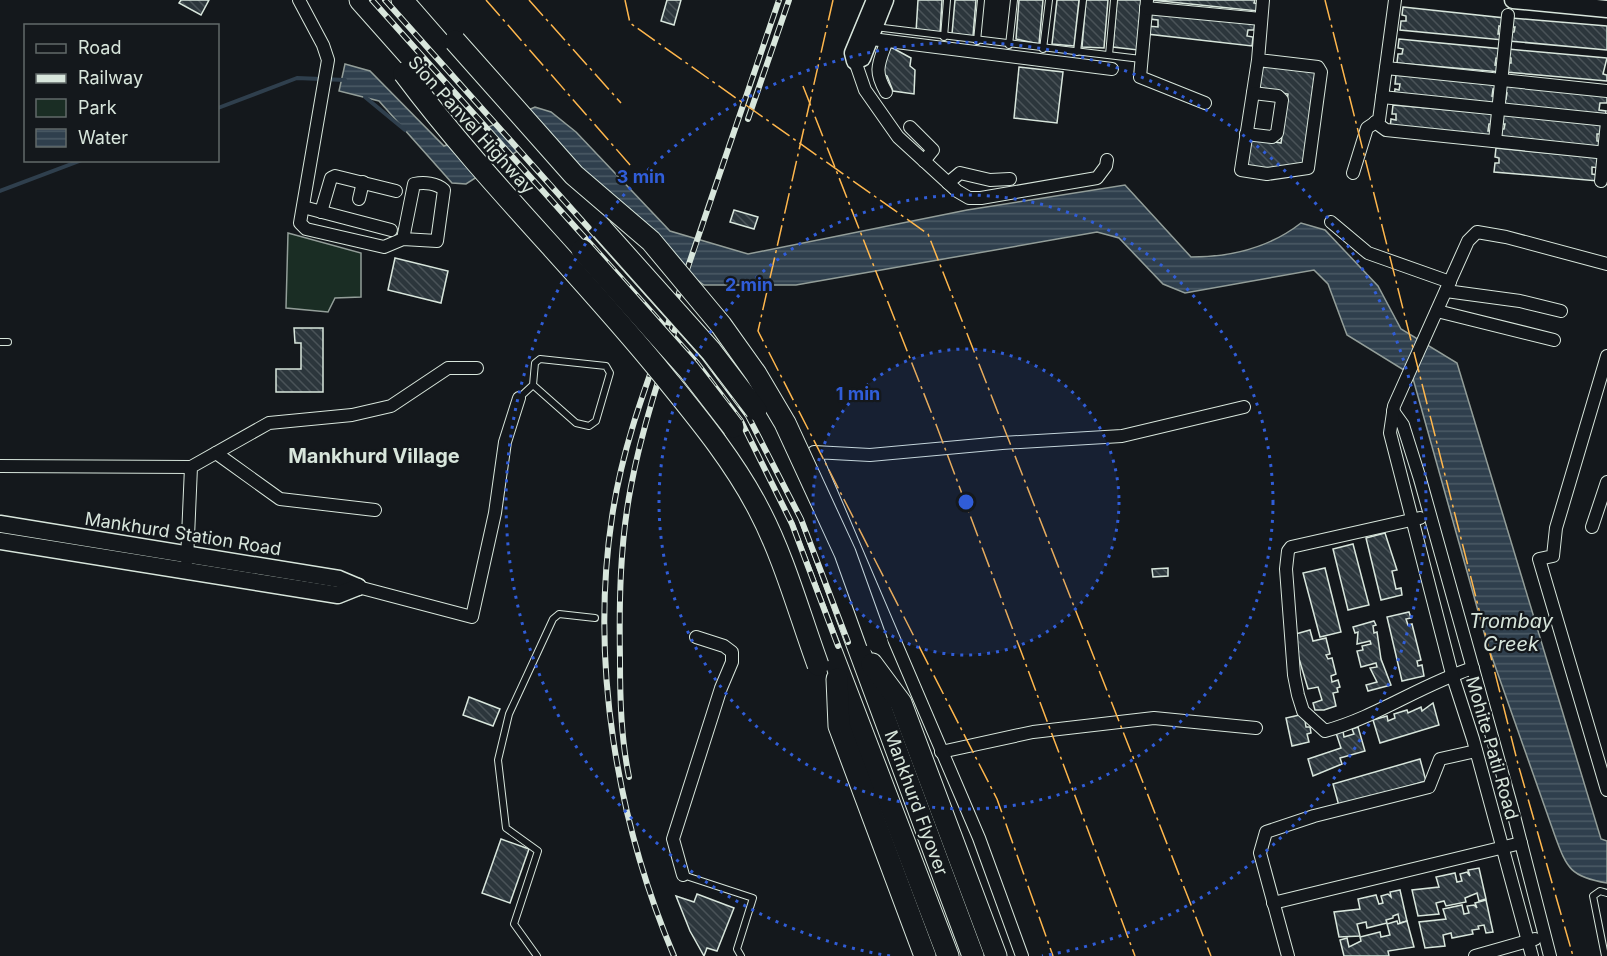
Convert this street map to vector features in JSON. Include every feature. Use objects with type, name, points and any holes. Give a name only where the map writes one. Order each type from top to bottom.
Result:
[{"type":"highway","name":"Sion Panvel Highway","points":[[360,0],[689,370],[733,427],[784,528],[827,663]]},
{"type":"highway","name":"Sion Panvel Highway","points":[[404,3],[711,351],[756,410],[809,516],[869,646]]},
{"type":"highway","points":[[404,3],[455,41],[574,175],[651,241],[721,325],[756,374],[785,423],[845,553],[869,646],[891,707],[996,956]]},
{"type":"highway","points":[[381,23],[404,73],[480,169],[638,343],[716,440],[759,508],[827,663],[849,722],[925,956]]},
{"type":"highway","name":"Mankhurd Flyover","points":[[891,707],[973,956]]},
{"type":"highway","name":"Mankhurd Flyover","points":[[849,722],[948,956]]},
{"type":"street","points":[[299,0],[324,45],[328,60],[300,222],[306,229],[384,247],[403,239],[437,242],[444,190],[440,186],[421,182],[414,184],[403,239]]},
{"type":"street","points":[[875,0],[872,37],[878,77],[886,92]]},
{"type":"street","points":[[885,0],[862,58],[855,61],[865,90],[898,137],[948,183],[969,198],[981,198],[1097,177],[1106,166],[1107,160]]},
{"type":"street","points":[[1258,60],[1318,67],[1322,72],[1308,168],[1267,174],[1241,170],[1258,60],[1263,0]]},
{"type":"street","points":[[1353,173],[1367,128],[1378,120],[1395,0]]},
{"type":"street","points":[[1496,141],[1510,8],[1581,3],[1607,9]]},
{"type":"street","points":[[1205,103],[1142,78],[1141,59],[1147,4],[1261,19]]},
{"type":"street","points":[[872,37],[1112,69]]},
{"type":"street","points":[[1386,68],[1607,91]]},
{"type":"street","points":[[1246,134],[1272,137],[1277,133],[1282,100],[1278,96],[1253,93]]},
{"type":"street","points":[[1382,97],[1607,121],[1601,181]]},
{"type":"street","points":[[1375,122],[1386,130],[1605,152]]},
{"type":"street","points":[[910,127],[936,154],[924,161]]},
{"type":"street","points":[[948,183],[960,173],[990,180],[1010,178]]},
{"type":"street","points":[[321,212],[331,178],[335,176],[396,191]]},
{"type":"street","points":[[359,200],[363,182]]},
{"type":"street","points":[[303,207],[391,230]]},
{"type":"street","points":[[1331,222],[1368,253],[1448,287],[1520,301],[1561,312]]},
{"type":"street","points":[[1550,956],[1511,804],[1430,515],[1403,425],[1393,411],[1468,241],[1477,232],[1506,237],[1607,264]]},
{"type":"street","points":[[1437,312],[1554,340]]},
{"type":"street","points":[[1607,356],[1556,528],[1553,556],[1539,559],[1607,790]]},
{"type":"street","points":[[0,466],[191,467],[269,423],[352,415],[391,406],[448,368],[477,368]]},
{"type":"street","name":"Mankhurd Station Road","points":[[0,524],[338,595],[358,587],[472,617],[495,513],[505,442],[519,398]]},
{"type":"street","points":[[1022,956],[979,838],[940,752],[878,595],[814,452],[870,455],[1002,443],[1122,436],[1244,407]]},
{"type":"street","name":"Mohite Patil Road","points":[[1393,411],[1390,433],[1452,675],[1476,751],[1532,956]]},
{"type":"street","points":[[216,453],[280,499],[375,510]]},
{"type":"street","points":[[186,564],[191,467]]},
{"type":"street","points":[[1404,486],[1420,481]]},
{"type":"street","points":[[1592,527],[1607,482]]},
{"type":"street","points":[[1430,515],[1291,547],[1288,551],[1286,568],[1294,675],[1298,695],[1303,711],[1325,731],[1347,725],[1452,675],[1473,668]]},
{"type":"street","name":"Mankhurd Station Road","points":[[0,541],[186,564]]},
{"type":"street","points":[[1423,555],[1440,551]]},
{"type":"street","points":[[683,875],[673,838],[721,688],[732,662],[732,652],[724,646],[696,637]]},
{"type":"street","points":[[940,752],[1033,732],[1154,718],[1256,728]]},
{"type":"street","points":[[1288,956],[1260,854],[1266,832],[1314,816],[1429,787],[1440,759],[1476,751]]},
{"type":"street","points":[[1492,809],[1511,804]]},
{"type":"street","points":[[1273,903],[1521,843]]},
{"type":"street","points":[[1475,956],[1545,936]]},
{"type":"lane","points":[[944,37],[947,0]]},
{"type":"lane","points":[[977,41],[981,0]]},
{"type":"lane","points":[[1009,45],[1014,0]]},
{"type":"lane","points":[[1043,49],[1049,0]]},
{"type":"lane","points":[[1077,52],[1083,0]]},
{"type":"lane","points":[[1109,56],[1114,0]]},
{"type":"lane","points":[[872,37],[944,37],[1141,59]]},
{"type":"lane","points":[[0,342],[8,342]]},
{"type":"lane","points":[[519,398],[533,385],[535,363],[540,359],[606,366],[610,374],[596,421],[589,426],[576,423],[533,385]]},
{"type":"lane","points":[[537,956],[514,924],[538,851],[506,828],[498,760],[509,714],[553,619],[560,614],[595,618]]},
{"type":"lane","points":[[683,875],[753,898],[737,949],[741,956]]},
{"type":"lane","points":[[1605,956],[1593,896],[1600,891],[1607,892]]},
{"type":"green space","points":[[288,233],[361,253],[361,297],[335,298],[328,312],[286,308]]},
{"type":"water","name":"Trombay Creek","points":[[345,64],[370,71],[444,146],[535,107],[551,112],[576,132],[670,231],[748,254],[967,210],[1125,185],[1191,257],[1235,253],[1263,245],[1301,223],[1325,230],[1378,286],[1401,329],[1457,363],[1601,839],[1607,841],[1607,883],[1585,878],[1572,870],[1559,847],[1487,643],[1412,375],[1347,335],[1328,284],[1314,270],[1185,293],[1163,284],[1119,238],[1097,232],[796,285],[704,285],[655,250],[533,141],[466,184],[452,183],[379,101],[339,91]]},
{"type":"building","points":[[181,0],[209,0],[201,15],[179,3]]},
{"type":"building","points":[[667,0],[681,0],[674,25],[661,21]]},
{"type":"building","points":[[918,0],[942,0],[940,34],[916,32]]},
{"type":"building","points":[[955,0],[976,0],[973,36],[952,34]]},
{"type":"building","points":[[1019,0],[1043,0],[1039,44],[1016,39]]},
{"type":"building","points":[[1057,0],[1079,0],[1074,46],[1052,44]]},
{"type":"building","points":[[1086,0],[1108,0],[1104,48],[1082,47]]},
{"type":"building","points":[[1117,0],[1142,0],[1138,50],[1113,47]]},
{"type":"building","points":[[1151,0],[1255,0],[1254,3],[1259,4],[1258,11]]},
{"type":"building","points":[[1403,7],[1505,18],[1504,27],[1499,26],[1498,34],[1504,34],[1503,40],[1400,30],[1401,21],[1406,21],[1406,16],[1402,15]]},
{"type":"building","points":[[1150,11],[1255,23],[1254,30],[1248,30],[1247,36],[1253,37],[1252,46],[1147,34],[1148,26],[1158,27],[1158,20],[1149,19]]},
{"type":"building","points":[[1511,18],[1607,26],[1607,50],[1509,41],[1510,32],[1514,32],[1515,27],[1510,27]]},
{"type":"building","points":[[1399,39],[1503,49],[1502,59],[1496,58],[1495,65],[1502,66],[1501,72],[1397,63],[1398,54],[1402,54],[1403,49],[1398,48]]},
{"type":"building","points":[[887,45],[911,58],[910,66],[915,70],[914,94],[893,91],[887,76],[880,72]]},
{"type":"building","points":[[1508,49],[1607,58],[1603,74],[1607,75],[1607,81],[1505,72],[1506,63],[1511,63],[1511,58],[1507,57]]},
{"type":"building","points":[[1260,64],[1316,72],[1304,166],[1280,166],[1278,171],[1245,165],[1250,137],[1281,143],[1288,94],[1257,89]]},
{"type":"building","points":[[1019,67],[1063,72],[1057,123],[1014,118]]},
{"type":"building","points":[[1396,75],[1499,84],[1499,89],[1493,89],[1492,96],[1499,97],[1498,107],[1394,97],[1395,89],[1399,90],[1400,84],[1395,84]]},
{"type":"building","points":[[1503,84],[1607,94],[1607,103],[1600,103],[1599,110],[1606,111],[1605,117],[1501,108],[1502,98],[1506,99],[1507,93],[1503,93]]},
{"type":"building","points":[[1393,105],[1496,114],[1496,124],[1489,124],[1488,131],[1495,131],[1495,138],[1390,128],[1391,119],[1396,120],[1396,114],[1392,114]]},
{"type":"building","points":[[1501,115],[1605,124],[1604,134],[1597,134],[1597,141],[1602,142],[1602,148],[1499,138],[1500,129],[1504,129],[1505,124],[1500,124]]},
{"type":"building","points":[[1496,148],[1600,158],[1599,168],[1592,167],[1592,174],[1598,175],[1598,181],[1494,172],[1495,163],[1499,163],[1499,158],[1495,157]]},
{"type":"building","points":[[734,210],[758,217],[754,229],[730,222]]},
{"type":"building","points":[[395,258],[448,271],[441,303],[388,290]]},
{"type":"building","points":[[294,328],[323,328],[323,392],[276,392],[276,369],[301,369],[301,343],[295,343]]},
{"type":"building","points":[[1385,533],[1397,570],[1392,571],[1396,589],[1401,588],[1402,595],[1381,600],[1366,538]]},
{"type":"building","points":[[1353,544],[1369,605],[1348,610],[1333,549]]},
{"type":"building","points":[[1168,568],[1168,576],[1153,577],[1152,569]]},
{"type":"building","points":[[1325,568],[1341,632],[1320,637],[1303,573]]},
{"type":"building","points":[[1409,612],[1411,618],[1406,619],[1408,625],[1412,624],[1421,660],[1417,661],[1418,666],[1422,665],[1424,676],[1402,681],[1387,617]]},
{"type":"building","points":[[1374,621],[1376,625],[1373,626],[1374,633],[1377,632],[1381,659],[1391,685],[1368,691],[1366,685],[1377,682],[1370,668],[1377,667],[1376,663],[1361,667],[1357,651],[1363,650],[1362,646],[1371,644],[1370,641],[1357,644],[1358,632],[1355,633],[1353,627]]},
{"type":"building","points":[[1310,630],[1313,641],[1326,638],[1330,654],[1326,655],[1328,659],[1332,658],[1336,674],[1331,676],[1332,682],[1338,680],[1340,687],[1337,688],[1338,692],[1333,693],[1336,706],[1324,710],[1315,710],[1313,703],[1322,700],[1318,687],[1308,689],[1292,635]]},
{"type":"building","points":[[469,697],[500,709],[493,726],[463,715]]},
{"type":"building","points":[[1433,703],[1439,725],[1380,743],[1373,720],[1387,716],[1388,721],[1395,718],[1394,714],[1407,710],[1408,713],[1421,707],[1422,711]]},
{"type":"building","points":[[1304,714],[1306,727],[1310,727],[1311,733],[1307,734],[1309,742],[1292,746],[1286,718]]},
{"type":"building","points":[[1358,727],[1365,751],[1340,758],[1342,764],[1313,776],[1308,759],[1341,748],[1336,733],[1343,731],[1344,737],[1354,734],[1352,729]]},
{"type":"building","points":[[1420,759],[1426,781],[1339,806],[1333,784]]},
{"type":"building","points":[[501,839],[529,849],[510,903],[482,893]]},
{"type":"building","points":[[1479,868],[1486,899],[1479,901],[1477,893],[1465,898],[1466,902],[1446,906],[1444,901],[1436,903],[1439,914],[1418,916],[1412,890],[1439,887],[1436,877],[1455,873],[1457,882],[1462,881],[1460,874],[1467,872],[1470,876],[1468,870]]},
{"type":"building","points":[[1400,890],[1407,921],[1400,923],[1398,914],[1386,920],[1387,923],[1367,928],[1366,922],[1357,924],[1360,936],[1339,937],[1334,912],[1360,909],[1358,899],[1376,895],[1379,904],[1383,903],[1381,896],[1388,894],[1391,897],[1390,892]]},
{"type":"building","points":[[697,894],[734,908],[717,951],[707,948],[704,956],[690,931],[676,896],[694,902]]},
{"type":"building","points":[[1486,900],[1493,932],[1486,933],[1484,925],[1478,926],[1479,929],[1472,930],[1473,934],[1452,938],[1451,933],[1443,935],[1445,946],[1425,948],[1419,922],[1446,919],[1443,909],[1462,905],[1464,914],[1469,913],[1467,906],[1474,905],[1477,908],[1475,903]]},
{"type":"building","points":[[1397,921],[1398,924],[1407,921],[1414,947],[1388,951],[1389,956],[1344,956],[1340,940],[1347,938],[1349,947],[1361,941],[1360,937],[1380,932],[1381,937],[1390,935],[1387,924]]},
{"type":"waterway","points":[[219,108],[297,78],[345,80]]},
{"type":"waterway","points":[[365,97],[405,130]]},
{"type":"waterway","points":[[0,191],[77,162]]},
{"type":"railway","points":[[372,0],[697,363],[741,421],[792,524],[838,646]]},
{"type":"railway","points":[[385,0],[704,357],[748,416],[801,519],[848,642]]},
{"type":"railway","points":[[674,956],[637,851],[613,741],[604,628],[606,572],[612,517],[624,458],[640,403],[779,0]]},
{"type":"railway","points":[[748,119],[789,0]]},
{"type":"railway","points":[[629,777],[620,689],[620,594],[624,529],[641,443],[680,315]]},
{"type":"power","points":[[486,0],[631,166]]},
{"type":"power","points":[[529,0],[621,103]]},
{"type":"power","points":[[625,0],[630,23],[928,234],[1211,956]]},
{"type":"power","points":[[833,0],[758,331],[997,799],[1053,956]]},
{"type":"power","points":[[1325,0],[1518,764],[1573,956]]},
{"type":"power","points":[[803,86],[937,427],[1135,956]]},
{"type":"district","name":"Mankhurd Village","points":[[374,456]]}]
